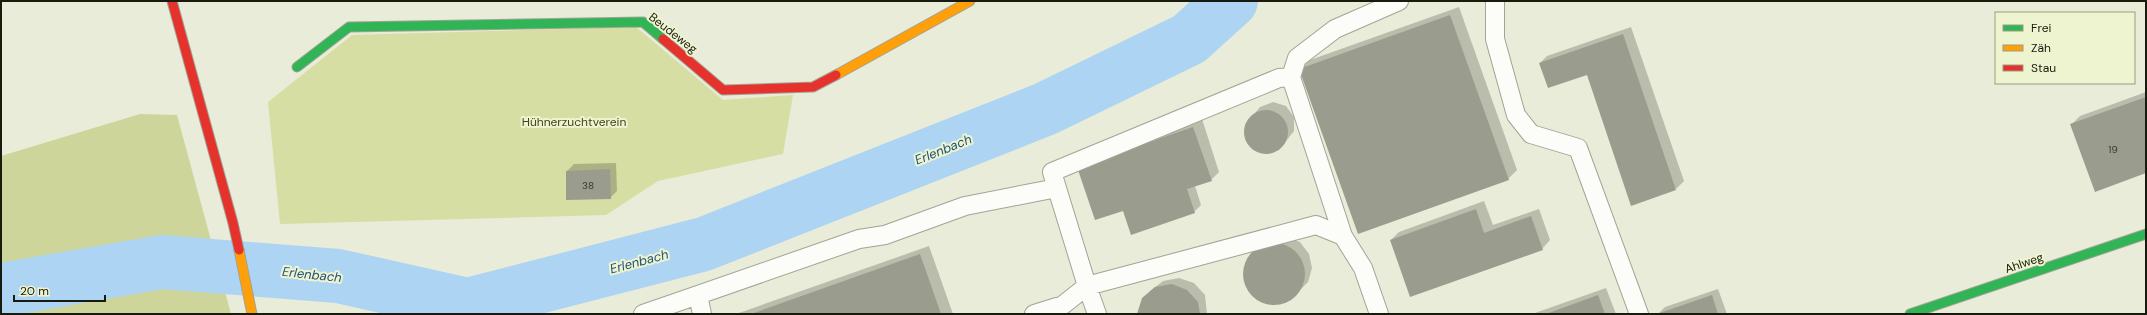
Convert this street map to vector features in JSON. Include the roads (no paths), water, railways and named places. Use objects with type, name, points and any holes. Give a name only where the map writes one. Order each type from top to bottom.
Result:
[{"type":"street","points":[[172,1],[233,223],[252,314]]},
{"type":"street","name":"Beudeweg","points":[[297,67],[349,27],[643,22],[723,90],[813,87],[970,1]]},
{"type":"street","name":"Ahlweg","points":[[1910,314],[2146,234]]},
{"type":"lane","points":[[1379,314],[1363,268],[1344,236],[1291,77],[1297,58],[1335,29],[1399,1]]},
{"type":"lane","points":[[1496,1],[1495,39],[1516,115],[1531,134],[1578,148],[1639,314]]},
{"type":"lane","points":[[1097,314],[1052,172],[1280,78],[1291,77]]},
{"type":"lane","points":[[643,314],[859,240],[884,235],[965,206],[1057,188]]},
{"type":"lane","points":[[1034,314],[1062,305],[1087,286],[1316,225],[1344,236]]},
{"type":"lane","points":[[698,296],[702,314]]},
{"type":"waterway","name":"Erlenbach","points":[[1,290],[162,262],[338,276],[468,305],[704,244],[1045,109],[1189,39],[1231,1]]},
{"type":"park label","name":"Hühnerzuchtverein","points":[[574,122]]}]
